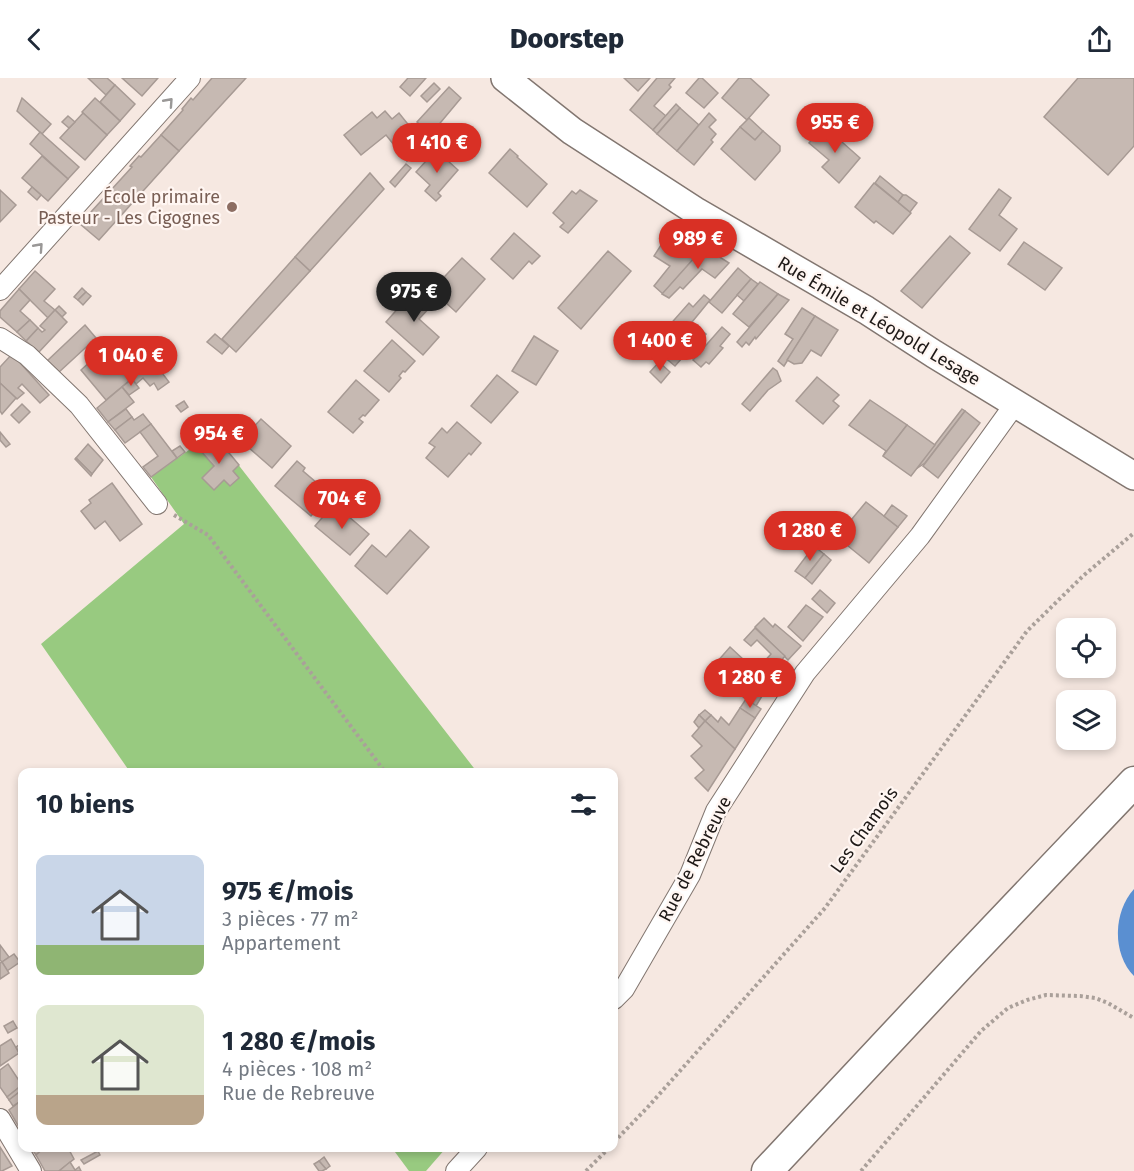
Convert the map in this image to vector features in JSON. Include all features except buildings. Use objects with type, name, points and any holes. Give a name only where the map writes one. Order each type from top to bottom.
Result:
[{"type":"main road","name":"Rue Émile et Léopold Lesage","points":[[505,78],[572,131],[697,212],[867,310],[934,354],[1134,476]]},
{"type":"main road","points":[[767,1171],[1134,782]]},
{"type":"street","points":[[0,290],[190,78]]},
{"type":"street","points":[[1,340],[27,355],[79,405],[157,504]]},
{"type":"street","name":"Rue de Rebreuve","points":[[618,995],[624,990],[690,875],[716,811],[806,673],[920,536],[1015,404]]},
{"type":"street","points":[[0,1119],[18,1149]]},
{"type":"street","points":[[20,1152],[31,1171]]},
{"type":"street","points":[[456,1171],[473,1152]]},
{"type":"path","points":[[157,504],[208,535],[382,768]]},
{"type":"path","name":"Les Chamois","points":[[618,1139],[825,908],[1027,631],[1083,576],[1134,533]]},
{"type":"path","points":[[861,1171],[981,1031],[1008,1008],[1046,995],[1080,996],[1108,1003],[1134,1018]]},
{"type":"path","points":[[586,1171],[605,1152]]},
{"type":"green space","points":[[210,435],[230,454],[474,768],[127,768],[41,644],[184,524],[151,477]]},
{"type":"green space","points":[[395,1152],[443,1152],[426,1171],[409,1171]]},
{"type":"water","points":[[1134,889],[1134,976],[1122,956],[1118,933],[1122,909]]},
{"type":"place","name":"École primaire Pasteur - Les Cigognes","points":[[232,207]]}]
